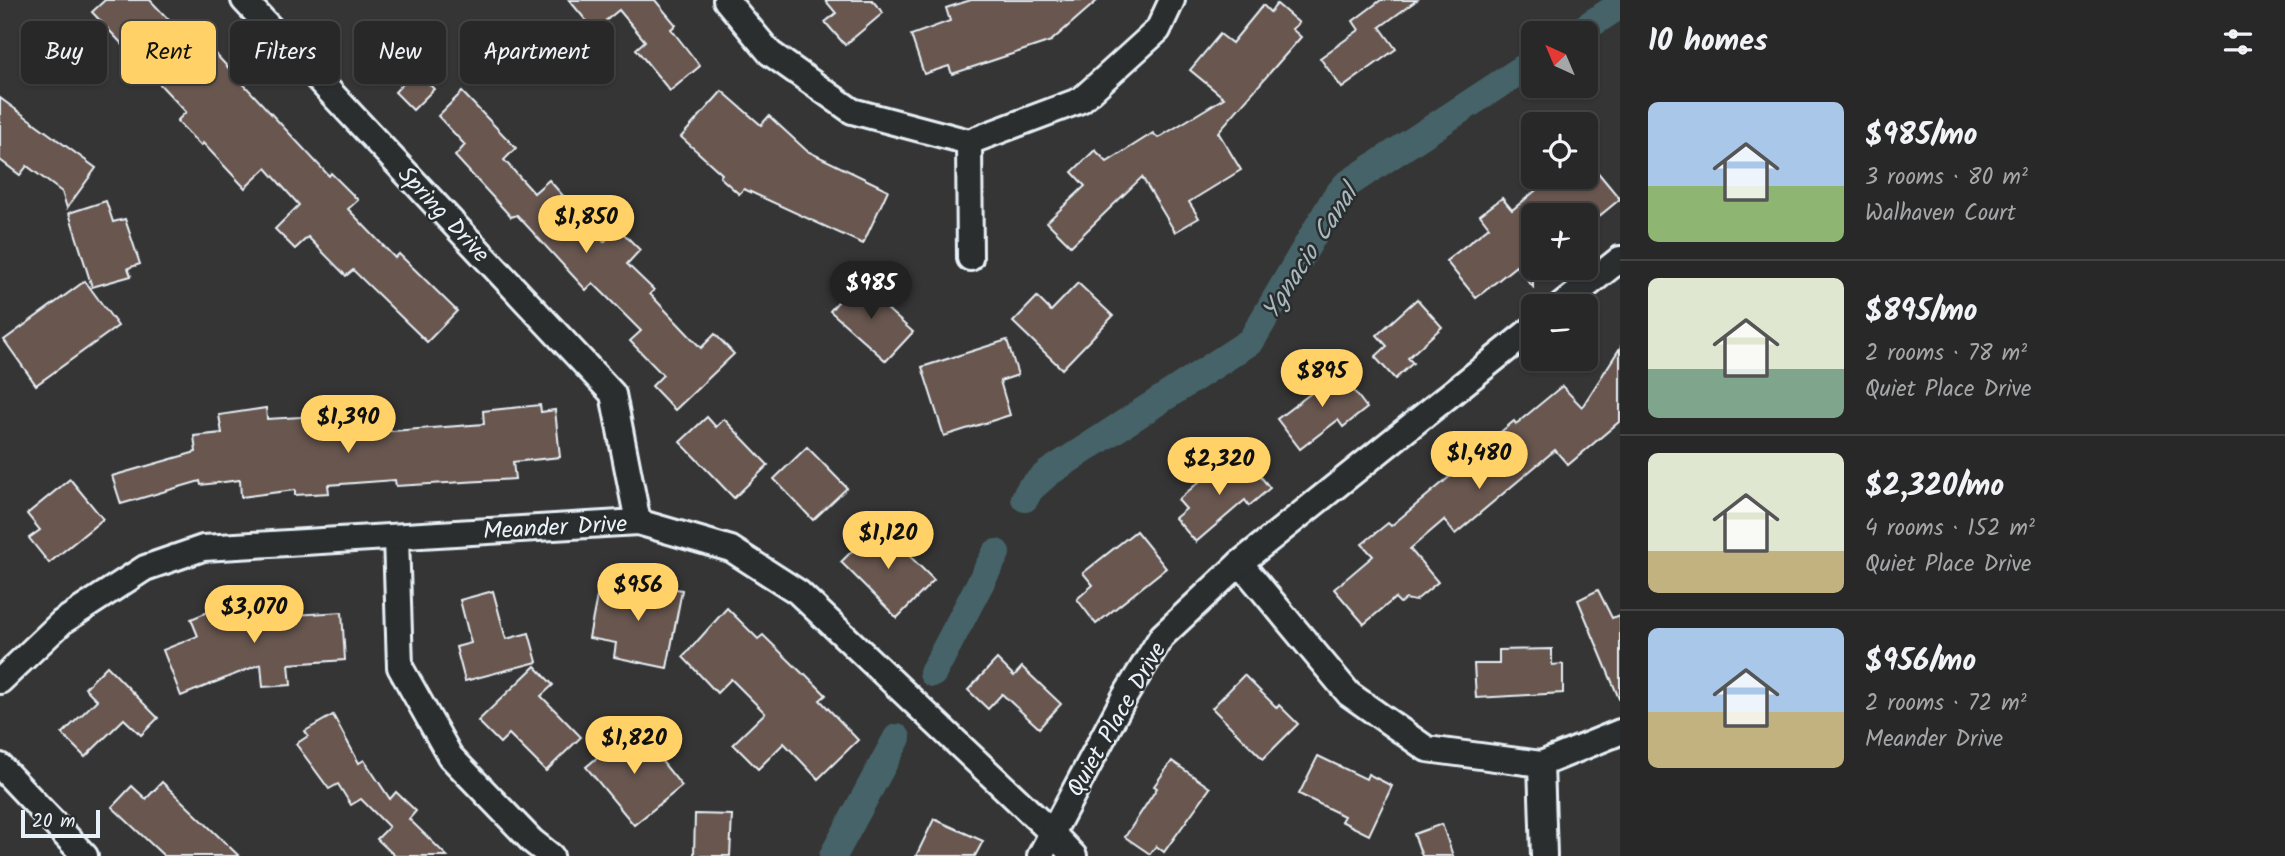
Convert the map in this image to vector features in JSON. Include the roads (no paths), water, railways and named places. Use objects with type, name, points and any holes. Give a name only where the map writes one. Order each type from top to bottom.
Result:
[{"type":"street","name":"Spring Drive","points":[[244,0],[612,394],[638,522]]},
{"type":"street","points":[[726,0],[770,53],[852,111],[969,142],[1081,100],[1158,30],[1172,0]]},
{"type":"street","points":[[969,142],[970,258]]},
{"type":"street","points":[[1576,294],[1620,259]]},
{"type":"street","name":"Quiet Place Drive","points":[[1040,856],[1125,696],[1162,636],[1240,562],[1521,338]]},
{"type":"street","name":"Meander Drive","points":[[0,681],[62,622],[145,568],[203,548],[638,522],[731,549],[798,593],[1074,856]]},
{"type":"street","points":[[396,537],[400,667],[450,756],[532,841],[551,856]]},
{"type":"street","points":[[1240,562],[1349,694],[1427,749],[1541,764],[1620,732]]},
{"type":"street","points":[[1541,764],[1544,856]]},
{"type":"street","points":[[0,766],[85,856]]},
{"type":"waterway","name":"Ygnacio Canal","points":[[1595,21],[1620,5]]},
{"type":"waterway","name":"Ygnacio Canal","points":[[1025,498],[1030,489],[1048,473],[1251,341],[1335,198],[1346,185],[1521,70]]},
{"type":"waterway","name":"Ygnacio Canal","points":[[933,673],[996,553]]},
{"type":"waterway","name":"Ygnacio Canal","points":[[833,856],[897,738]]}]
